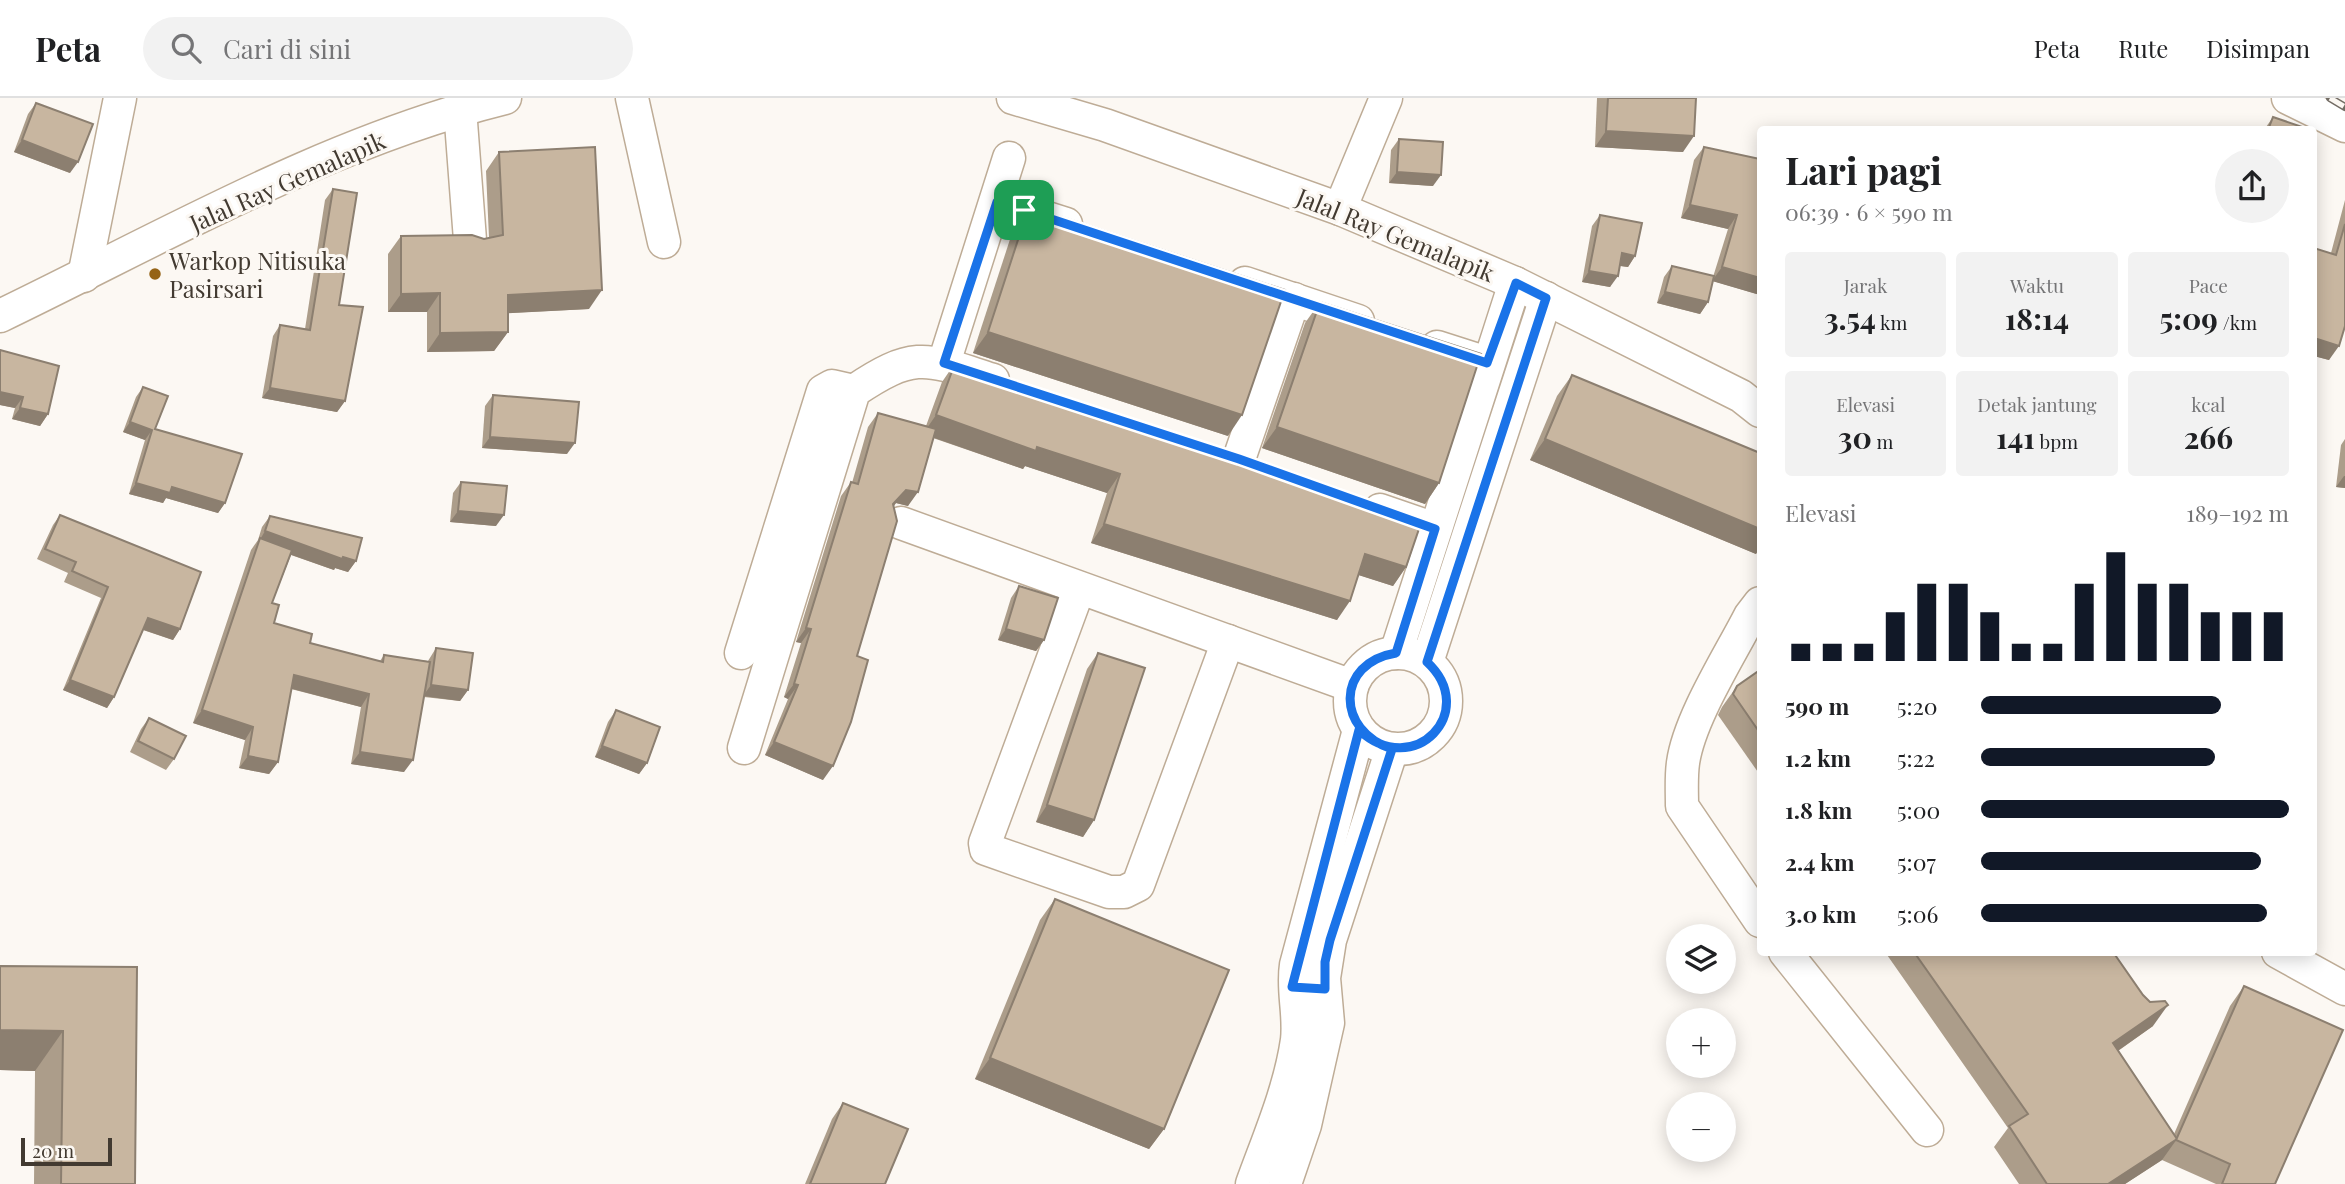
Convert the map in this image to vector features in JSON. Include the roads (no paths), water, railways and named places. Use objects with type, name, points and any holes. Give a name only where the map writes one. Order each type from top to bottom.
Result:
[{"type":"street","points":[[84,276],[120,98]]},
{"type":"street","name":"Jalal Ray Gemalapik","points":[[0,316],[313,165],[460,109],[505,98]]},
{"type":"street","points":[[632,98],[664,242]]},
{"type":"street","name":"Jalal Ray Gemalapik","points":[[1013,98],[1105,112],[1340,209],[1516,283],[1741,396],[1757,409]]},
{"type":"street","points":[[1340,209],[1386,98]]},
{"type":"street","points":[[2288,98],[2345,126]]},
{"type":"street","points":[[460,109],[470,240]]},
{"type":"street","points":[[944,363],[1009,158]]},
{"type":"street","points":[[997,202],[1098,234]]},
{"type":"street","points":[[1216,273],[1487,363]]},
{"type":"street","points":[[1396,653],[1487,363],[1516,283]]},
{"type":"street","points":[[1427,662],[1546,298]]},
{"type":"street","points":[[1239,460],[1294,299]]},
{"type":"street","points":[[744,748],[854,391],[883,371],[913,360],[944,363],[1021,388]]},
{"type":"street","points":[[741,653],[823,391],[832,386],[854,391]]},
{"type":"street","points":[[1357,501],[1435,529]]},
{"type":"street","points":[[901,523],[1352,686]]},
{"type":"street","points":[[1079,588],[985,843],[986,849],[1011,858],[1109,892],[1124,892],[1138,885],[1228,641]]},
{"type":"street","points":[[1757,607],[1689,736],[1682,764],[1682,806],[1757,917]]},
{"type":"street","points":[[1396,653],[1412,654],[1427,662],[1444,684],[1446,712],[1432,736],[1420,744],[1392,749],[1374,743],[1359,730],[1352,716],[1352,686],[1357,675],[1374,659],[1396,653]]},
{"type":"street","points":[[1252,1184],[1291,1074],[1297,1037],[1292,987],[1359,730]]},
{"type":"street","points":[[1284,1184],[1306,1125],[1328,1023],[1325,962],[1330,940],[1392,749]]},
{"type":"street","points":[[1788,956],[1927,1130]]},
{"type":"street","points":[[2284,956],[2342,993]]},
{"type":"street","points":[[1292,987],[1325,989]]},
{"type":"railway","points":[[2330,98],[2345,107]]},
{"type":"place","name":"Warkop Nitisuka Pasirsari","points":[[155,274]]}]
